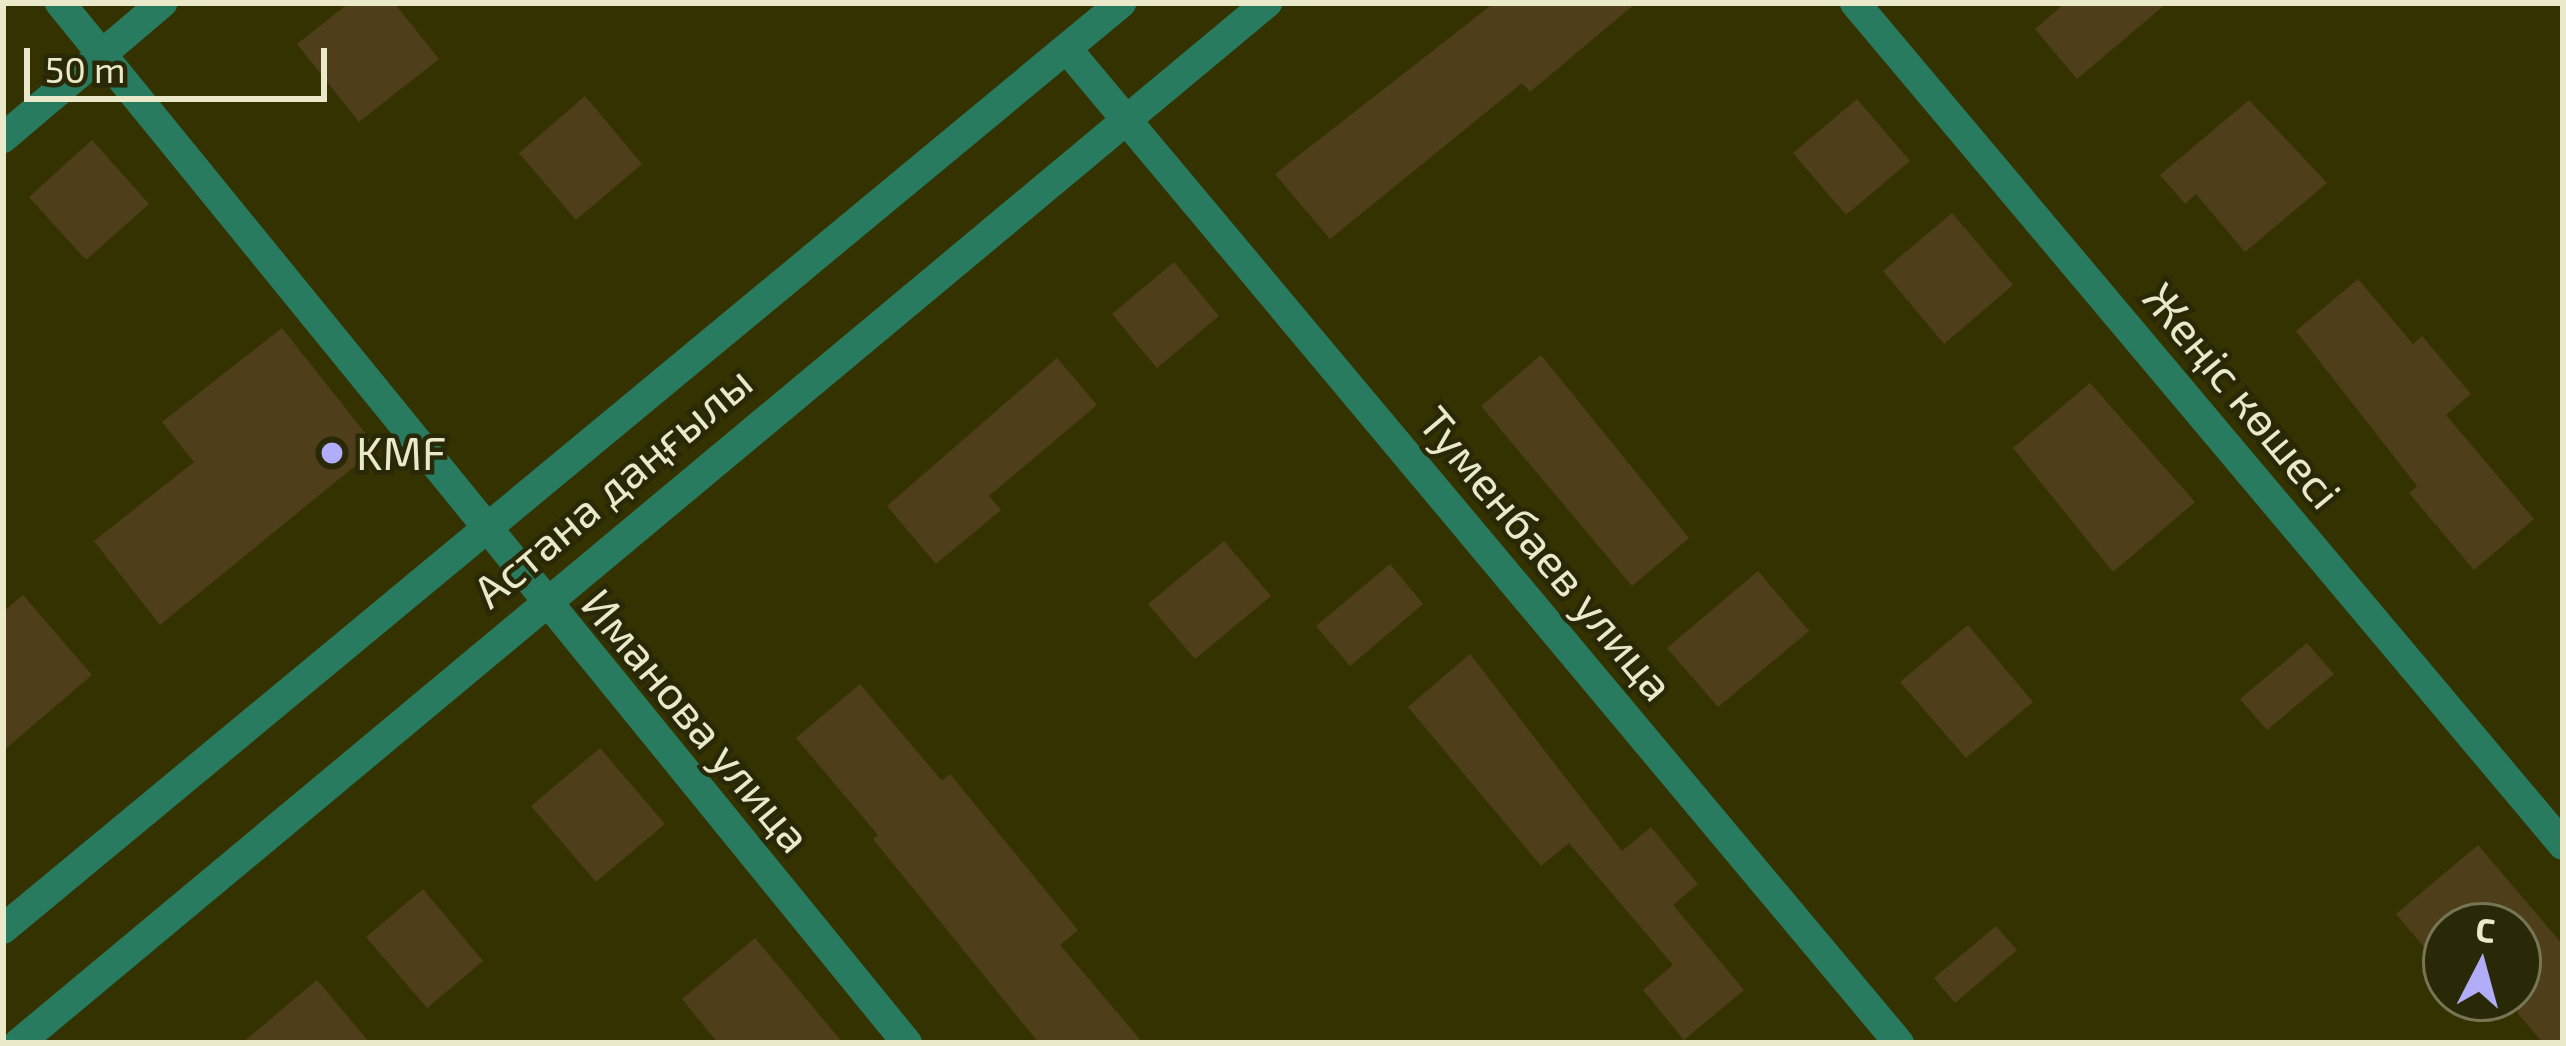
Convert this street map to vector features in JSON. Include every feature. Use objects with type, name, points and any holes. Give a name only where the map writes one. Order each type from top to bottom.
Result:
[{"type":"street","name":"Иманова улица","points":[[60,3],[486,526],[541,602],[908,1043]]},
{"type":"street","points":[[3,138],[162,3]]},
{"type":"street","name":"Астана даңғылы","points":[[3,929],[1121,3]]},
{"type":"street","name":"Астана даңғылы","points":[[19,1043],[541,602],[1267,3]]},
{"type":"street","name":"Жеңіс көшесі","points":[[1855,3],[2563,845]]},
{"type":"street","name":"Туменбаев улица","points":[[1067,49],[1900,1043]]},
{"type":"building","points":[[349,3],[394,3],[439,59],[359,122],[297,44]]},
{"type":"building","points":[[1494,3],[1636,3],[1530,92],[1522,83],[1330,239],[1275,174]]},
{"type":"building","points":[[2065,3],[2167,3],[2077,79],[2035,29]]},
{"type":"building","points":[[585,96],[642,164],[576,220],[519,153]]},
{"type":"building","points":[[1857,99],[1910,161],[1846,215],[1793,153]]},
{"type":"building","points":[[2249,100],[2327,183],[2245,252],[2196,194],[2185,204],[2160,175]]},
{"type":"building","points":[[92,140],[149,204],[86,260],[29,197]]},
{"type":"building","points":[[1952,213],[2013,285],[1944,344],[1883,271]]},
{"type":"building","points":[[1174,262],[1219,316],[1157,368],[1112,314]]},
{"type":"building","points":[[2358,279],[2413,344],[2422,336],[2471,394],[2446,415],[2534,519],[2474,570],[2409,493],[2417,486],[2296,331]]},
{"type":"building","points":[[282,328],[377,448],[160,625],[94,541],[194,462],[162,422]]},
{"type":"building","points":[[1541,355],[1689,538],[1632,586],[1481,406]]},
{"type":"building","points":[[1057,358],[1097,405],[989,496],[1001,510],[936,564],[887,506]]},
{"type":"building","points":[[2090,383],[2195,502],[2113,572],[2013,448]]},
{"type":"building","points":[[1224,541],[1271,596],[1195,659],[1148,604]]},
{"type":"building","points":[[1390,564],[1423,604],[1350,666],[1316,626]]},
{"type":"building","points":[[1758,571],[1809,631],[1718,707],[1667,648]]},
{"type":"building","points":[[23,595],[92,675],[3,751],[3,612]]},
{"type":"building","points":[[1968,625],[2033,702],[1966,758],[1900,682]]},
{"type":"building","points":[[2307,643],[2334,674],[2267,730],[2240,699]]},
{"type":"building","points":[[1470,654],[1622,851],[1651,827],[1698,884],[1673,905],[1744,990],[1684,1040],[1643,990],[1673,965],[1569,843],[1541,866],[1408,707]]},
{"type":"building","points":[[860,684],[942,781],[950,774],[1078,930],[1060,945],[1143,1043],[1039,1043],[873,839],[878,835],[796,738]]},
{"type":"building","points":[[600,748],[665,824],[596,882],[531,806]]},
{"type":"building","points":[[2478,845],[2526,902],[2422,902],[2422,945],[2396,914]]},
{"type":"building","points":[[423,889],[483,961],[427,1008],[366,937]]},
{"type":"building","points":[[2542,920],[2563,945],[2563,1043],[2543,1043],[2525,1022],[2542,1022]]},
{"type":"building","points":[[1996,926],[2017,950],[1955,1003],[1934,978]]},
{"type":"building","points":[[755,938],[843,1043],[718,1043],[682,999]]},
{"type":"building","points":[[317,980],[370,1043],[242,1043]]},
{"type":"place","name":"KMF","points":[[332,453]]}]
